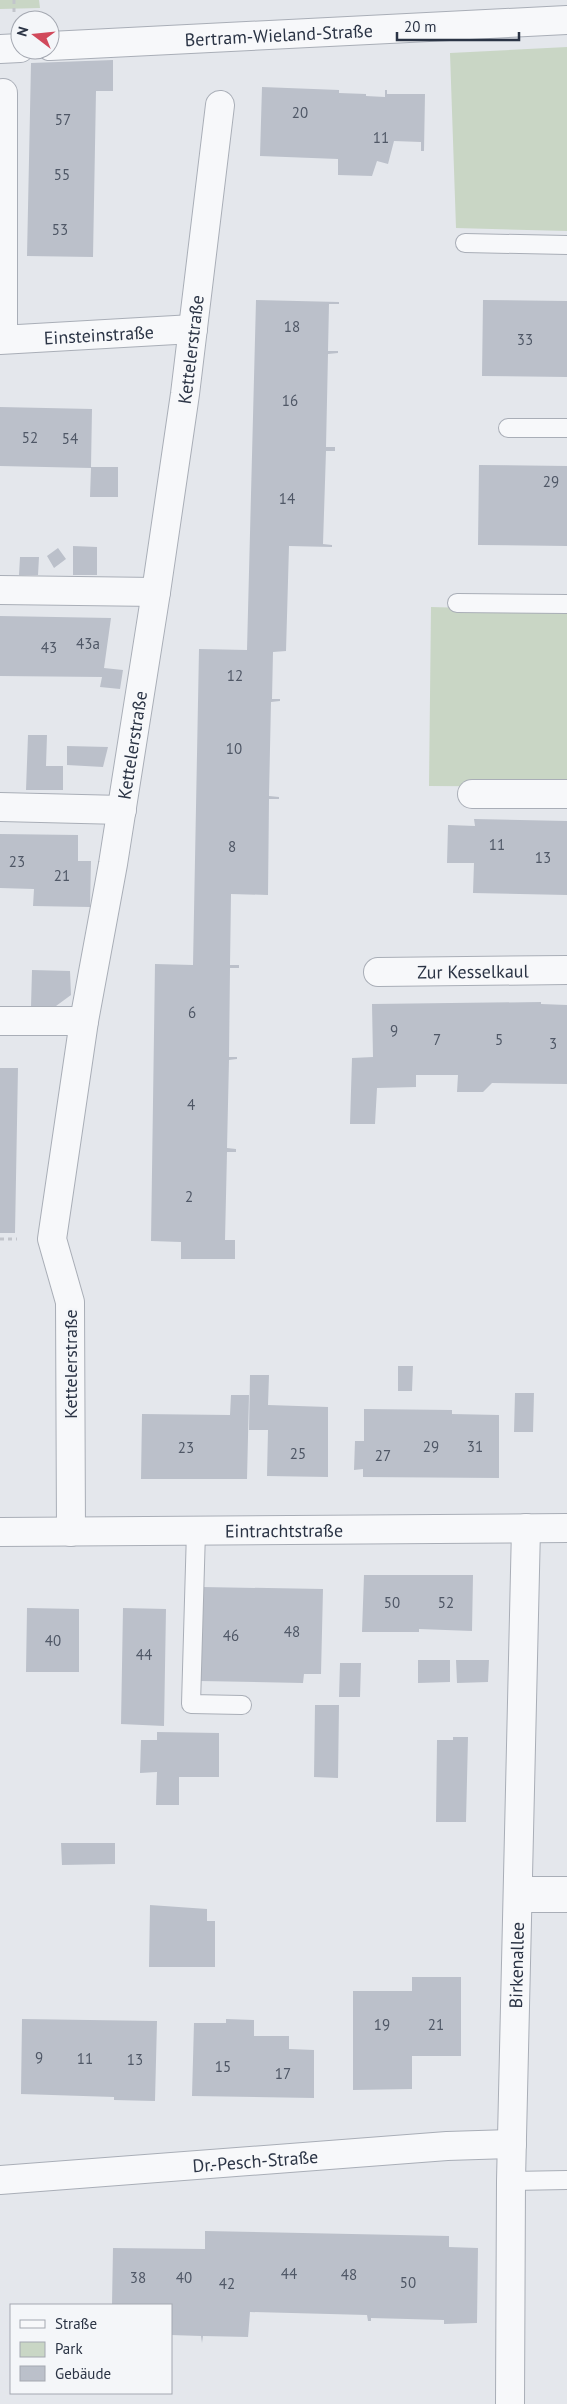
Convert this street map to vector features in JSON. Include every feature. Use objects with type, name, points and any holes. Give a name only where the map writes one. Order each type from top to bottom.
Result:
[{"type":"street","name":"Bertram-Wieland-Straße","points":[[60,45],[567,20]]},
{"type":"street","name":"Einsteinstraße","points":[[3,93],[2,340],[193,329]]},
{"type":"street","name":"Kettelerstraße","points":[[71,1532],[70,1302],[52,1239],[84,1021],[122,810],[156,592],[193,329],[220,104]]},
{"type":"street","points":[[0,590],[156,592]]},
{"type":"street","points":[[472,794],[567,794]]},
{"type":"street","name":"Kettelerstraße","points":[[0,807],[122,810]]},
{"type":"street","name":"Zur Kesselkaul","points":[[378,972],[567,970]]},
{"type":"street","points":[[0,1020],[84,1021]]},
{"type":"street","name":"Birkenallee","points":[[510,2404],[511,2181],[526,1528]]},
{"type":"street","name":"Eintrachtstraße","points":[[0,1532],[567,1528]]},
{"type":"street","name":"Dr.-Pesch-Straße","points":[[0,2180],[447,2146],[512,2144]]},
{"type":"lane","points":[[465,243],[567,245]]},
{"type":"lane","points":[[508,428],[567,428]]},
{"type":"lane","points":[[457,602],[567,604]]},
{"type":"lane","points":[[196,1531],[191,1704],[242,1705]]},
{"type":"lane","points":[[517,1894],[567,1886]]},
{"type":"lane","points":[[517,1894],[567,1903]]},
{"type":"lane","points":[[511,2181],[567,2180]]},
{"type":"green space","points":[[0,0],[39,0],[40,8],[0,9]]},
{"type":"green space","points":[[567,47],[567,231],[456,228],[450,53]]},
{"type":"green space","points":[[431,607],[567,611],[567,787],[429,786]]},
{"type":"building","points":[[113,60],[113,91],[96,91],[93,257],[27,256],[31,63]]},
{"type":"building","points":[[262,87],[339,90],[339,93],[385,97],[385,90],[387,90],[387,94],[425,94],[424,151],[421,151],[421,142],[394,141],[388,164],[377,161],[372,176],[338,175],[338,159],[260,156]]},
{"type":"building","points":[[256,300],[339,302],[339,304],[329,304],[328,351],[338,351],[338,353],[328,354],[326,447],[335,447],[335,451],[326,451],[323,544],[332,545],[332,547],[289,546],[286,651],[273,652],[272,699],[280,699],[280,701],[271,702],[269,796],[279,797],[279,799],[269,799],[268,895],[231,894],[230,965],[239,965],[239,968],[230,968],[229,1057],[237,1057],[237,1059],[229,1060],[227,1148],[236,1149],[236,1152],[227,1152],[225,1240],[235,1240],[235,1259],[181,1259],[181,1242],[151,1241],[155,964],[193,965],[199,649],[247,650]]},
{"type":"building","points":[[483,300],[567,301],[567,377],[482,376]]},
{"type":"building","points":[[0,407],[92,409],[91,467],[118,467],[118,497],[90,497],[91,468],[0,466]]},
{"type":"building","points":[[479,465],[567,466],[567,546],[478,545]]},
{"type":"building","points":[[73,546],[97,547],[97,575],[73,575]]},
{"type":"building","points":[[58,548],[66,559],[54,568],[47,556]]},
{"type":"building","points":[[20,557],[39,557],[38,575],[19,575]]},
{"type":"building","points":[[0,616],[111,618],[104,668],[123,670],[120,689],[100,687],[102,677],[0,676]]},
{"type":"building","points":[[28,735],[47,735],[46,766],[63,766],[63,790],[26,790]]},
{"type":"building","points":[[67,746],[108,747],[103,767],[67,765]]},
{"type":"building","points":[[474,819],[567,821],[567,895],[473,893],[474,863],[447,863],[448,825],[475,826]]},
{"type":"building","points":[[0,834],[78,835],[78,861],[91,861],[90,907],[33,906],[34,889],[0,888]]},
{"type":"building","points":[[32,970],[70,971],[71,995],[56,1006],[31,1007]]},
{"type":"building","points":[[541,1002],[541,1004],[567,1005],[567,1084],[492,1083],[483,1092],[457,1092],[458,1075],[416,1075],[416,1087],[377,1088],[375,1124],[350,1124],[352,1058],[373,1057],[372,1004]]},
{"type":"building","points":[[0,1068],[18,1068],[15,1233],[0,1233]]},
{"type":"building","points":[[398,1366],[413,1366],[412,1391],[398,1391]]},
{"type":"building","points":[[250,1375],[269,1375],[268,1405],[328,1407],[328,1477],[267,1476],[268,1430],[249,1430]]},
{"type":"building","points":[[515,1393],[534,1393],[533,1432],[514,1432]]},
{"type":"building","points":[[231,1395],[249,1395],[247,1479],[141,1479],[142,1414],[230,1415]]},
{"type":"building","points":[[364,1409],[452,1410],[452,1414],[499,1415],[499,1478],[363,1477],[363,1469],[354,1470],[355,1441],[364,1441]]},
{"type":"building","points":[[364,1575],[473,1575],[472,1631],[419,1629],[419,1632],[362,1632]]},
{"type":"building","points":[[202,1587],[323,1589],[321,1674],[304,1674],[303,1683],[200,1681]]},
{"type":"building","points":[[27,1608],[79,1609],[79,1672],[26,1672]]},
{"type":"building","points":[[123,1608],[166,1609],[164,1726],[121,1724]]},
{"type":"building","points":[[418,1660],[450,1660],[450,1682],[418,1683]]},
{"type":"building","points":[[456,1660],[489,1660],[488,1682],[457,1683]]},
{"type":"building","points":[[340,1663],[361,1663],[360,1697],[339,1697]]},
{"type":"building","points":[[315,1705],[339,1705],[338,1778],[314,1777]]},
{"type":"building","points":[[157,1732],[219,1733],[219,1777],[179,1777],[179,1805],[156,1805],[157,1772],[140,1773],[141,1740],[157,1740]]},
{"type":"building","points":[[453,1737],[468,1737],[466,1822],[436,1822],[437,1740],[453,1740]]},
{"type":"building","points":[[61,1843],[115,1843],[115,1864],[62,1865]]},
{"type":"building","points":[[150,1905],[207,1909],[207,1921],[215,1921],[215,1967],[149,1967]]},
{"type":"building","points":[[412,1977],[461,1977],[461,2056],[412,2056],[412,2089],[353,2090],[353,1991],[412,1991]]},
{"type":"building","points":[[22,2019],[157,2021],[155,2101],[114,2100],[114,2097],[21,2094]]},
{"type":"building","points":[[226,2019],[254,2020],[254,2036],[289,2036],[289,2049],[314,2050],[314,2098],[192,2096],[194,2023],[226,2023]]},
{"type":"building","points":[[205,2231],[449,2236],[449,2247],[478,2248],[477,2323],[444,2324],[444,2320],[371,2318],[371,2321],[368,2321],[367,2315],[250,2312],[248,2337],[203,2336],[202,2343],[201,2336],[172,2335],[172,2304],[112,2304],[113,2248],[205,2249]]}]
